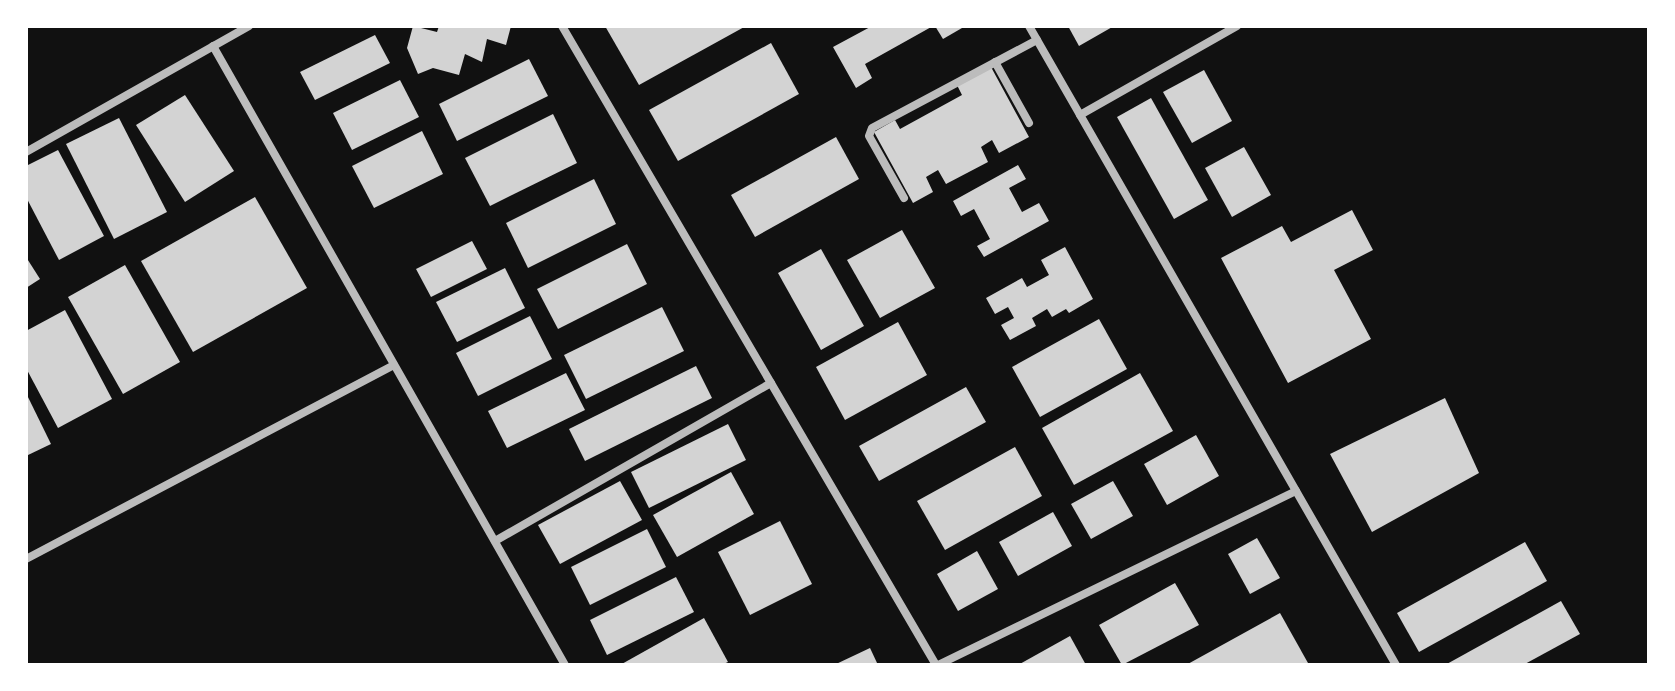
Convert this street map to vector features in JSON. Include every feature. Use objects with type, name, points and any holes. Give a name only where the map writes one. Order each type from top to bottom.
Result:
[{"type":"street","points":[[26,152],[249,26]]},
{"type":"street","points":[[562,26],[937,665],[1296,491]]},
{"type":"street","points":[[1029,26],[1396,665]]},
{"type":"street","points":[[1080,115],[1237,26]]},
{"type":"street","points":[[904,198],[869,132],[1037,40]]},
{"type":"street","points":[[213,46],[565,665]]},
{"type":"street","points":[[995,62],[1029,123]]},
{"type":"street","points":[[26,559],[394,365]]},
{"type":"street","points":[[495,541],[771,383]]},
{"type":"building","points":[[413,26],[437,32],[439,26],[511,26],[506,45],[487,39],[482,62],[465,54],[459,75],[433,68],[418,74],[407,48]]},
{"type":"building","points":[[605,26],[746,26],[639,85]]},
{"type":"building","points":[[872,26],[933,26],[865,64],[872,78],[856,88],[833,47]]},
{"type":"building","points":[[935,26],[961,26],[962,28],[943,39]]},
{"type":"building","points":[[1068,26],[1114,26],[1079,46]]},
{"type":"building","points":[[375,35],[390,63],[315,100],[300,72]]},
{"type":"building","points":[[771,43],[799,94],[678,161],[649,110]]},
{"type":"building","points":[[529,59],[548,96],[457,141],[439,104]]},
{"type":"building","points":[[991,67],[1029,137],[999,153],[992,140],[981,147],[988,162],[946,184],[938,170],[926,177],[933,192],[913,203],[874,132],[895,120],[900,129],[962,95],[957,85]]},
{"type":"building","points":[[1204,70],[1232,121],[1192,143],[1163,92]]},
{"type":"building","points":[[400,80],[419,117],[352,150],[333,113]]},
{"type":"building","points":[[185,95],[234,171],[185,202],[136,125]]},
{"type":"building","points":[[1151,98],[1208,200],[1174,219],[1117,117]]},
{"type":"building","points":[[553,114],[577,163],[490,206],[465,158]]},
{"type":"building","points":[[119,118],[167,212],[114,239],[66,144]]},
{"type":"building","points":[[422,131],[443,174],[374,208],[352,166]]},
{"type":"building","points":[[836,137],[859,179],[755,237],[731,195]]},
{"type":"building","points":[[1244,147],[1271,195],[1232,217],[1205,168]]},
{"type":"building","points":[[58,150],[104,236],[59,260],[26,197],[26,166]]},
{"type":"building","points":[[1018,165],[1026,179],[1009,188],[1022,212],[1039,203],[1049,221],[984,257],[977,246],[990,239],[974,209],[961,216],[953,201]]},
{"type":"building","points":[[594,179],[616,224],[528,268],[506,223]]},
{"type":"building","points":[[255,197],[307,288],[193,352],[141,261]]},
{"type":"building","points":[[1352,210],[1373,250],[1334,270],[1371,339],[1288,383],[1221,258],[1282,226],[1291,242]]},
{"type":"building","points":[[902,230],[935,288],[880,318],[847,260]]},
{"type":"building","points":[[472,241],[487,269],[431,297],[416,269]]},
{"type":"building","points":[[627,244],[647,284],[558,329],[537,289]]},
{"type":"building","points":[[1065,247],[1093,299],[1069,313],[1066,309],[1052,317],[1047,309],[1032,318],[1036,326],[1010,340],[1001,325],[1014,318],[1008,307],[995,314],[986,298],[1022,278],[1027,287],[1049,275],[1041,260]]},
{"type":"building","points":[[821,249],[864,326],[821,350],[778,273]]},
{"type":"building","points":[[26,257],[40,279],[26,288]]},
{"type":"building","points":[[125,265],[180,362],[123,394],[68,297]]},
{"type":"building","points":[[505,268],[525,308],[457,342],[436,302]]},
{"type":"building","points":[[662,307],[684,351],[586,399],[564,355]]},
{"type":"building","points":[[65,310],[112,399],[58,428],[26,368],[26,331]]},
{"type":"building","points":[[530,316],[552,359],[478,396],[456,353]]},
{"type":"building","points":[[1099,319],[1127,369],[1040,417],[1012,367]]},
{"type":"building","points":[[898,322],[927,375],[845,420],[816,367]]},
{"type":"building","points":[[696,366],[712,398],[585,461],[569,429]]},
{"type":"building","points":[[566,373],[585,410],[507,448],[488,411]]},
{"type":"building","points":[[1140,373],[1173,431],[1074,485],[1042,428]]},
{"type":"building","points":[[966,387],[986,422],[879,481],[859,446]]},
{"type":"building","points":[[26,393],[51,444],[26,456]]},
{"type":"building","points":[[1445,398],[1479,473],[1372,532],[1330,454]]},
{"type":"building","points":[[728,424],[746,460],[649,508],[631,472]]},
{"type":"building","points":[[1196,435],[1219,476],[1167,505],[1144,464]]},
{"type":"building","points":[[1015,447],[1042,496],[945,550],[917,501]]},
{"type":"building","points":[[731,472],[754,514],[677,557],[653,515]]},
{"type":"building","points":[[620,481],[642,520],[560,564],[538,525]]},
{"type":"building","points":[[1113,481],[1133,516],[1091,539],[1071,504]]},
{"type":"building","points":[[1053,512],[1072,546],[1018,576],[999,542]]},
{"type":"building","points":[[780,521],[812,584],[750,615],[718,552]]},
{"type":"building","points":[[647,529],[666,567],[590,605],[571,567]]},
{"type":"building","points":[[1257,538],[1280,578],[1250,594],[1228,554]]},
{"type":"building","points":[[1525,542],[1547,581],[1419,652],[1397,613]]},
{"type":"building","points":[[977,551],[998,589],[958,611],[937,574]]},
{"type":"building","points":[[676,577],[694,612],[607,655],[590,620]]},
{"type":"building","points":[[1175,583],[1199,625],[1122,665],[1099,625]]},
{"type":"building","points":[[1561,601],[1580,634],[1523,665],[1445,665]]},
{"type":"building","points":[[1280,613],[1308,663],[1186,665]]},
{"type":"building","points":[[704,618],[728,662],[721,665],[620,665]]},
{"type":"building","points":[[1070,636],[1086,665],[1018,665]]},
{"type":"building","points":[[870,648],[878,665],[834,665]]}]
